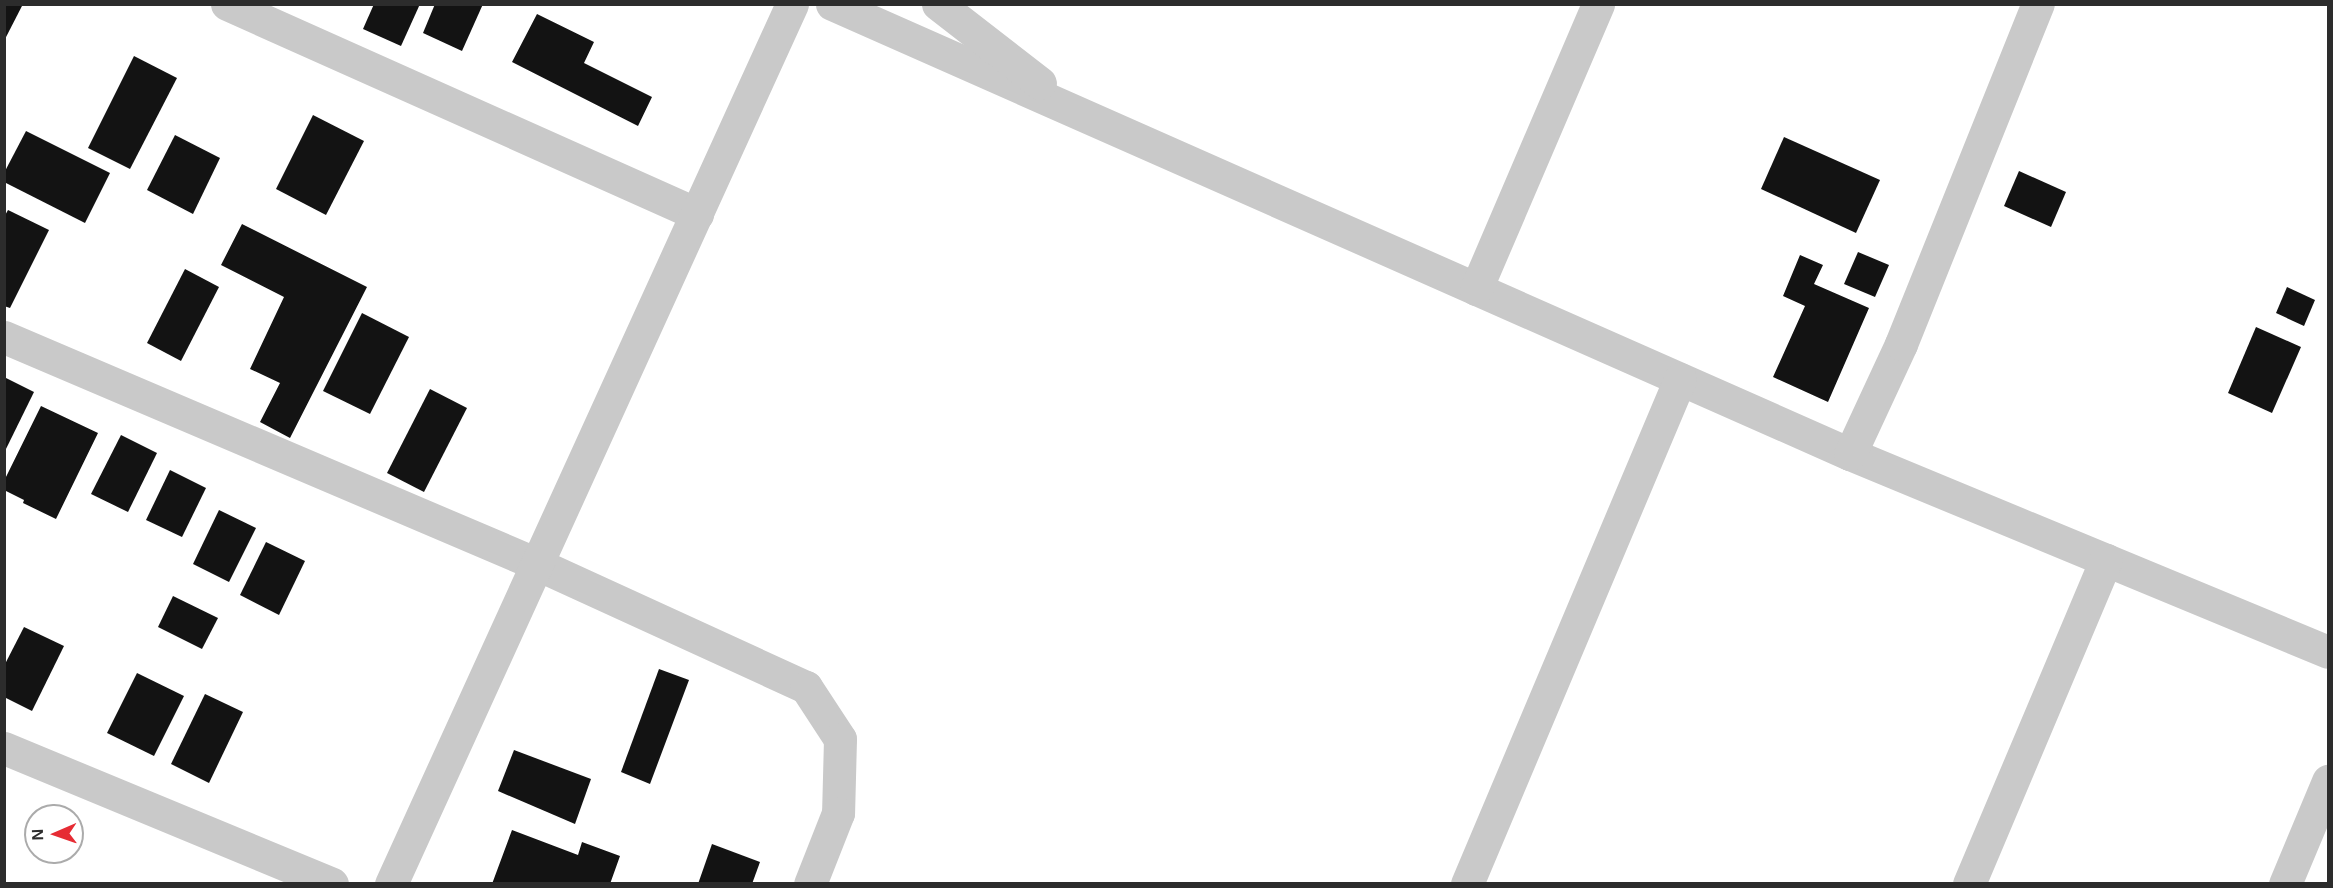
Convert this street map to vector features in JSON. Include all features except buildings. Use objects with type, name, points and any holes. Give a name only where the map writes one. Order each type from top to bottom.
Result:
[{"type":"street","points":[[227,4],[697,214]]},
{"type":"street","points":[[391,884],[792,4]]},
{"type":"street","points":[[832,4],[1850,454],[2328,652]]},
{"type":"street","points":[[938,4],[1079,114]]},
{"type":"street","points":[[1476,289],[1598,4]]},
{"type":"street","points":[[1850,454],[1901,344],[2038,4]]},
{"type":"street","points":[[4,337],[537,564],[806,687],[840,740],[838,813],[810,884]]},
{"type":"street","points":[[1467,884],[1680,379]]},
{"type":"street","points":[[1969,884],[2106,560]]},
{"type":"street","points":[[4,748],[332,884]]},
{"type":"street","points":[[2285,884],[2328,781]]}]
